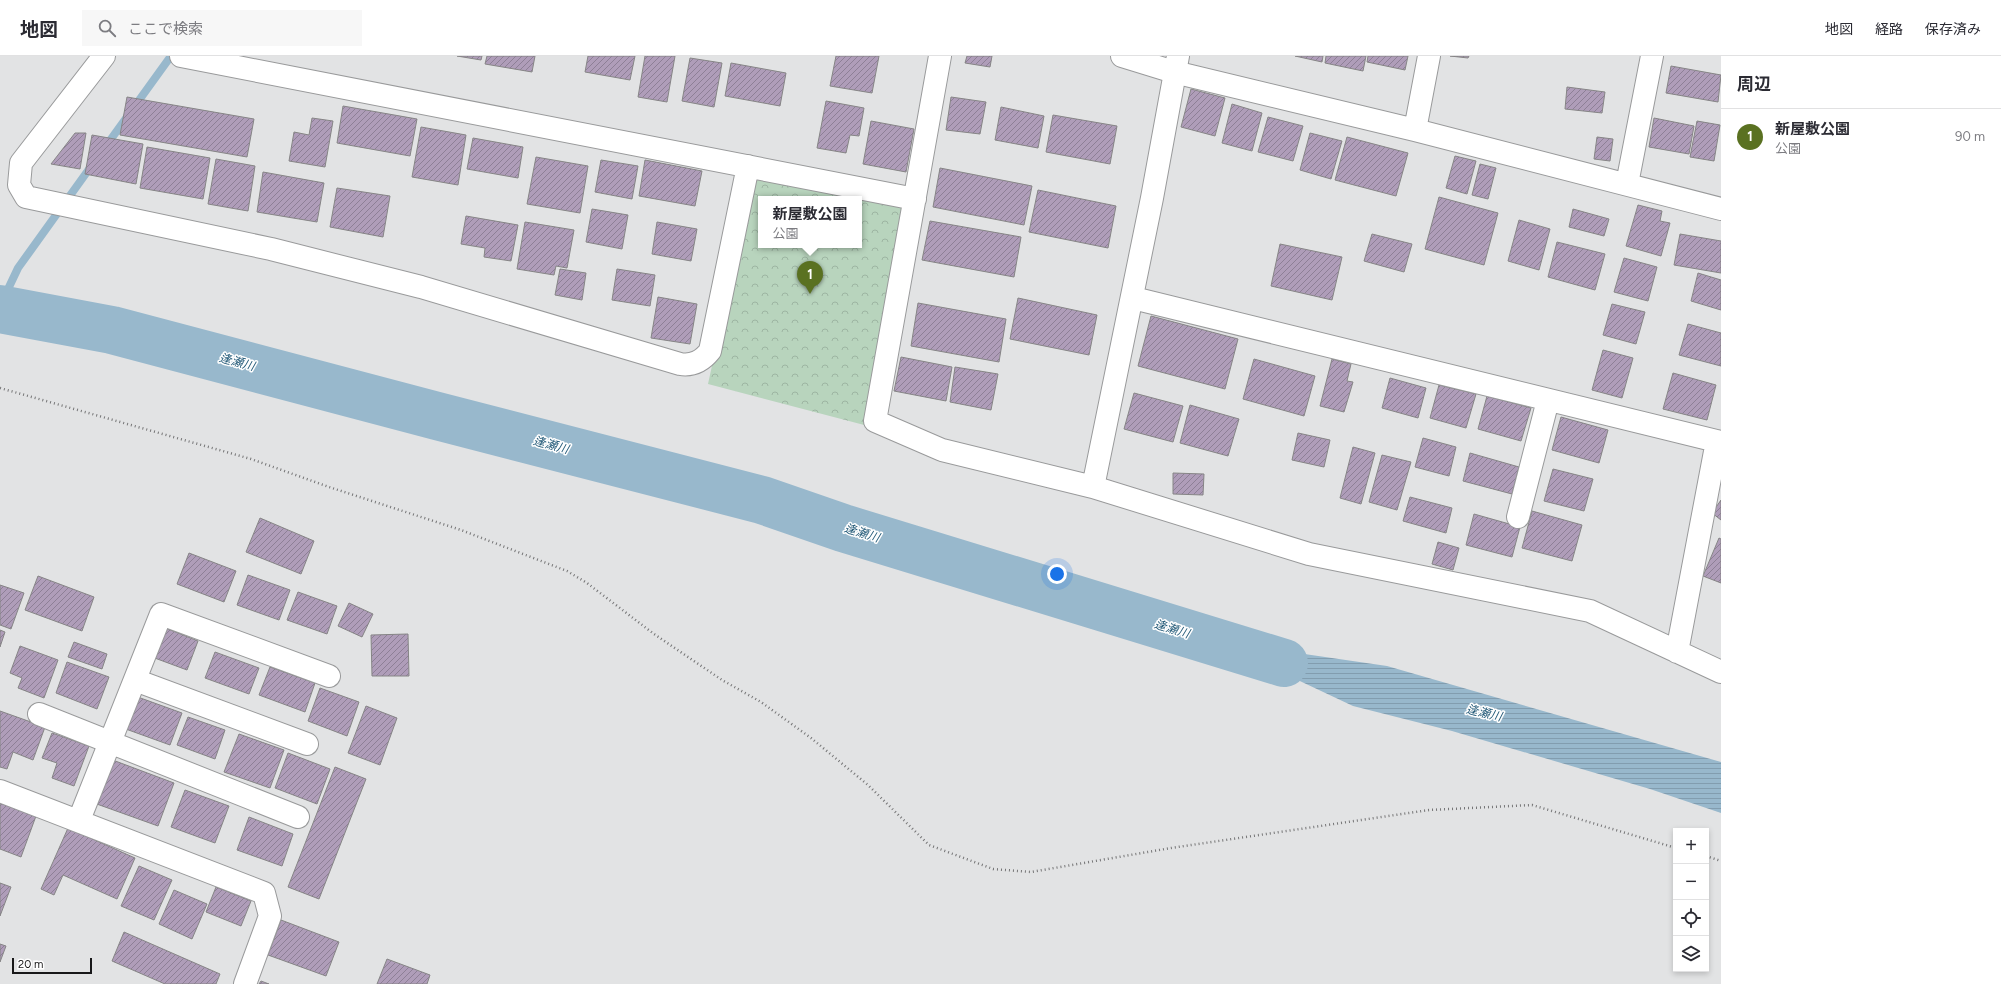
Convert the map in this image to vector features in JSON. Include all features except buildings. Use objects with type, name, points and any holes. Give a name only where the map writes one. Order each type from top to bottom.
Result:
[{"type":"street","points":[[104,56],[21,163],[19,185],[26,197],[271,249],[421,287],[680,364],[689,365],[703,360],[710,351],[748,166]]},
{"type":"street","points":[[181,56],[915,199]]},
{"type":"street","points":[[940,56],[875,421],[942,450],[1093,487],[1309,554],[1590,611],[1721,672]]},
{"type":"street","points":[[1122,56],[1176,64],[1416,130],[1721,209]]},
{"type":"street","points":[[1416,130],[1429,56]]},
{"type":"street","points":[[1627,184],[1652,56]]},
{"type":"street","points":[[1093,487],[1132,298],[1176,64]]},
{"type":"street","points":[[1132,298],[1719,442],[1677,652]]},
{"type":"street","points":[[1518,517],[1548,400]]},
{"type":"street","points":[[79,820],[161,614],[329,676]]},
{"type":"street","points":[[135,680],[307,744]]},
{"type":"street","points":[[39,714],[298,817]]},
{"type":"street","points":[[0,790],[264,893],[270,916],[244,984]]},
{"type":"path","points":[[0,388],[251,459],[329,487],[461,530],[567,571],[587,582],[654,634],[722,680],[761,702],[811,738],[868,785],[929,845],[993,869],[1031,872],[1171,848],[1429,810],[1532,805],[1673,847]]},
{"type":"path","points":[[1709,857],[1721,861]]},
{"type":"green space","points":[[754,174],[907,204],[868,426],[708,384]]},
{"type":"water","points":[[1215,641],[1387,666],[1721,762],[1721,813],[1650,789],[1452,731],[1353,706]]},
{"type":"waterway","points":[[106,146],[171,56]]},
{"type":"waterway","points":[[0,306],[18,268],[92,165]]},
{"type":"waterway","name":"逢瀬川","points":[[0,309],[112,330],[762,500],[843,528],[1284,663]]},
{"type":"place","name":"新屋敷公園","points":[[810,294]]}]
